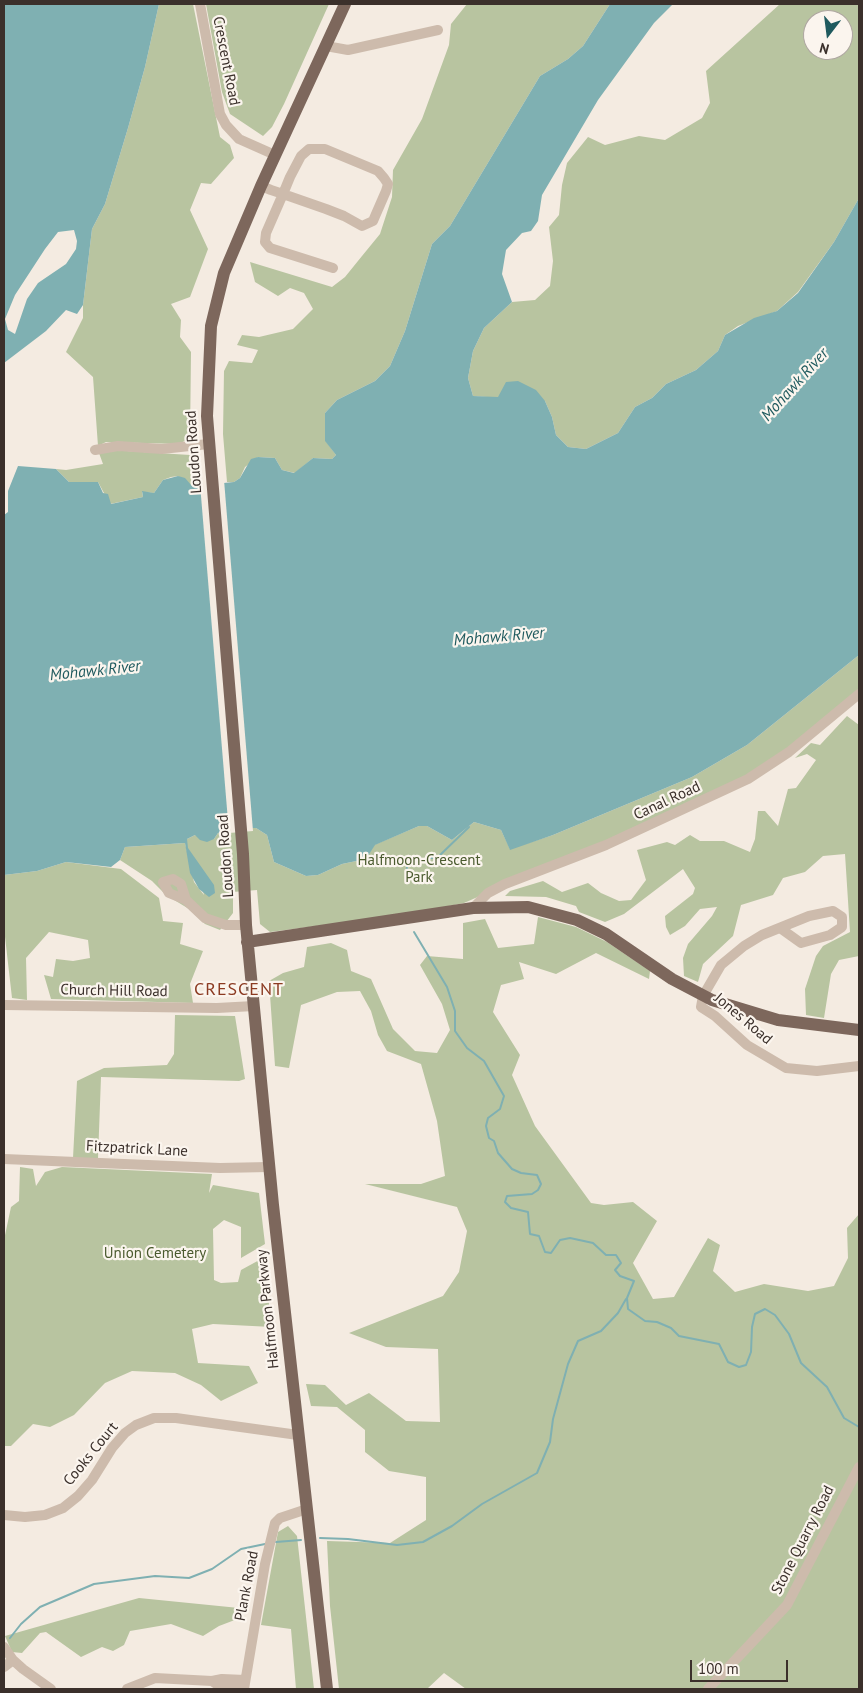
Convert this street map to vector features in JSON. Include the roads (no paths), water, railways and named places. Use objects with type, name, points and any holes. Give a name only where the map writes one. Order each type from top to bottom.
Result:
[{"type":"main road","name":"Loudon Road","points":[[246,925],[243,854],[208,444],[208,367],[211,326],[229,259],[345,4]]},
{"type":"main road","points":[[248,942],[473,908],[528,907],[578,920],[606,934],[672,979],[703,996],[744,1011],[778,1020],[859,1030]]},
{"type":"main road","name":"Halfmoon Parkway","points":[[246,925],[269,1167],[327,1689]]},
{"type":"street","name":"Crescent Road","points":[[200,4],[220,114],[226,125],[239,139],[275,155]]},
{"type":"street","points":[[326,46],[348,50],[438,30]]},
{"type":"street","points":[[261,186],[283,194],[344,216],[362,226],[373,221],[388,184],[378,171],[335,152],[316,148],[300,156],[283,194],[266,233],[266,245],[333,268]]},
{"type":"street","points":[[95,450],[118,446],[162,448],[208,444]]},
{"type":"street","name":"Canal Road","points":[[473,908],[488,893],[505,884],[606,845],[748,780],[789,752],[859,694]]},
{"type":"street","points":[[186,900],[205,918],[226,925],[246,925]]},
{"type":"street","points":[[703,996],[721,965],[744,946],[780,928],[809,916],[833,911],[842,917],[842,927],[830,935],[801,943],[780,928]]},
{"type":"street","name":"Jones Road","points":[[703,996],[701,1007],[716,1016],[747,1045],[786,1068],[817,1071],[859,1066]]},
{"type":"street","name":"Church Hill Road","points":[[4,1005],[217,1008],[254,1006]]},
{"type":"street","name":"Fitzpatrick Lane","points":[[4,1159],[220,1168],[269,1167]]},
{"type":"street","name":"Cooks Court","points":[[4,1515],[25,1517],[45,1515],[63,1508],[83,1490],[112,1448],[126,1433],[136,1425],[154,1418],[176,1418],[298,1434]]},
{"type":"street","name":"Stone Quarry Road","points":[[708,1689],[787,1605],[859,1467]]},
{"type":"street","name":"Plank Road","points":[[245,1684],[265,1564],[275,1523],[280,1518],[307,1509]]},
{"type":"street","points":[[4,1647],[13,1660],[51,1689]]},
{"type":"street","points":[[4,1667],[13,1660]]},
{"type":"street","points":[[127,1689],[155,1678],[212,1681],[222,1679],[245,1684]]},
{"type":"street","points":[[212,1681],[221,1687],[238,1689]]},
{"type":"water","points":[[4,4],[159,4],[145,67],[128,128],[105,204],[92,229],[83,305],[77,314],[66,310],[46,331],[4,363]],"holes":[[[74,230],[77,241],[76,249],[66,264],[38,283],[27,299],[15,334],[8,330],[5,319],[15,295],[58,232]]]},
{"type":"water","name":"Mohawk River","points":[[610,4],[673,4],[654,23],[598,100],[542,195],[538,221],[531,231],[522,233],[506,250],[502,274],[512,302],[484,328],[473,351],[468,378],[473,396],[498,397],[506,382],[518,381],[536,390],[545,401],[552,417],[556,435],[568,447],[586,449],[618,433],[635,407],[652,398],[666,384],[696,370],[718,351],[725,335],[754,318],[777,311],[798,293],[834,242],[859,198],[859,655],[747,745],[692,777],[553,835],[510,850],[501,830],[474,822],[452,840],[427,826],[419,826],[375,845],[366,859],[342,864],[318,875],[306,876],[274,862],[267,835],[256,828],[237,828],[218,833],[214,839],[207,842],[200,840],[195,835],[187,839],[188,848],[214,885],[215,893],[209,897],[199,889],[190,873],[185,843],[125,847],[120,860],[111,867],[66,862],[37,871],[4,875],[4,515],[8,512],[8,491],[18,466],[56,469],[69,482],[98,482],[103,493],[108,494],[111,504],[143,497],[142,491],[154,493],[163,480],[178,476],[185,478],[192,486],[234,482],[240,478],[251,459],[258,457],[275,458],[282,470],[294,473],[313,458],[332,459],[336,455],[325,441],[325,413],[337,400],[375,381],[390,366],[405,331],[432,244],[450,226],[540,76],[568,59],[583,46]]},
{"type":"waterway","points":[[407,875],[407,862],[438,857],[469,827]]},
{"type":"waterway","points":[[414,932],[447,987],[455,1011],[455,1031],[467,1048],[484,1061],[504,1096],[500,1109],[488,1118],[486,1126],[489,1138],[494,1141],[498,1153],[512,1169],[521,1173],[537,1175],[541,1184],[538,1190],[532,1194],[507,1196],[505,1202],[511,1208],[528,1212],[530,1234],[539,1236],[545,1252],[551,1253],[560,1240],[570,1238],[593,1243],[606,1255],[616,1255],[621,1263],[615,1270],[620,1276],[634,1281],[627,1298],[628,1309],[645,1321],[657,1322],[671,1328],[679,1336],[719,1344],[728,1362],[739,1367],[746,1365],[751,1352],[752,1327],[755,1314],[765,1309],[775,1315],[789,1334],[801,1363],[827,1387],[844,1418],[859,1427]]},
{"type":"waterway","points":[[320,1538],[348,1539],[397,1545],[423,1542],[452,1526],[482,1504],[537,1473],[550,1442],[553,1419],[568,1364],[578,1341],[601,1331],[618,1313],[626,1299]]},
{"type":"waterway","points":[[276,1542],[301,1540]]},
{"type":"waterway","points":[[10,1638],[21,1624],[40,1607],[94,1584],[155,1576],[189,1578],[212,1569],[241,1549],[265,1544]]},
{"type":"district","name":"CRESCENT","points":[[239,990]]},
{"type":"park label","name":"Halfmoon-Crescent Park","points":[[419,870]]},
{"type":"park label","name":"Union Cemetery","points":[[155,1254]]}]
